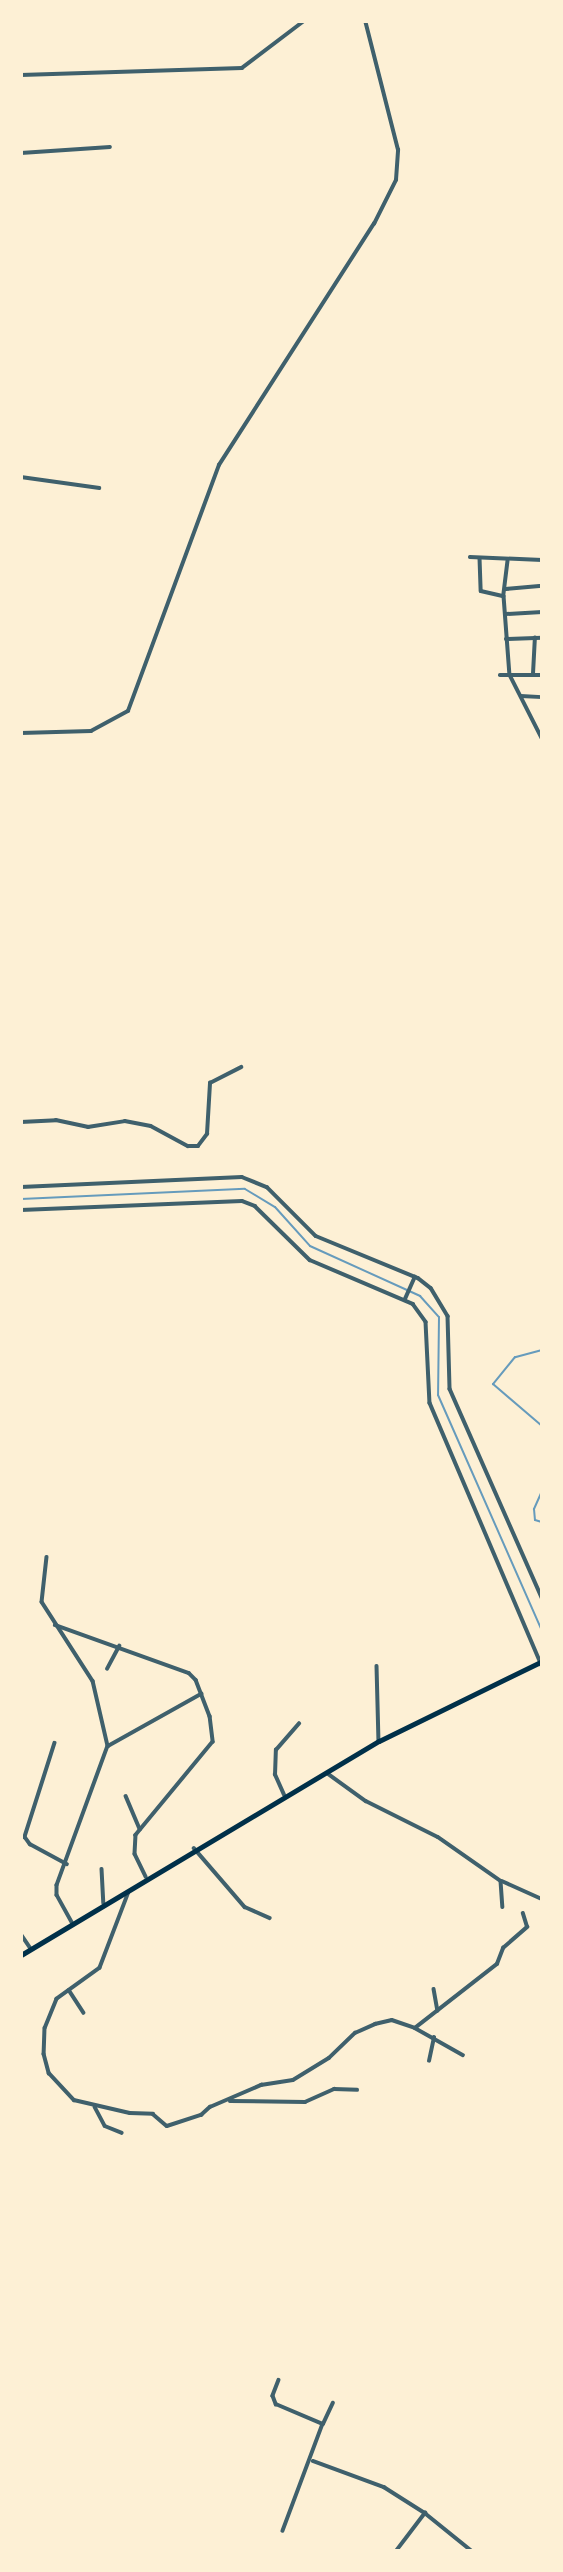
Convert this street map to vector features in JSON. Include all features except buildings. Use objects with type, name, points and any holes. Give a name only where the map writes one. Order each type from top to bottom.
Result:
[{"type":"highway","points":[[21,1955],[194,1847],[379,1741],[490,1684],[541,1662]]},
{"type":"street","points":[[21,75],[242,68],[304,21]]},
{"type":"street","points":[[21,733],[91,731],[128,711],[219,465],[374,224],[396,180],[398,150],[365,21]]},
{"type":"street","points":[[21,153],[110,147]]},
{"type":"street","points":[[21,477],[99,488]]},
{"type":"street","points":[[470,557],[508,561],[542,560]]},
{"type":"street","points":[[480,558],[481,592],[504,596]]},
{"type":"street","points":[[508,561],[504,596],[505,639],[510,675],[542,738]]},
{"type":"street","points":[[506,589],[542,586]]},
{"type":"street","points":[[505,614],[542,612]]},
{"type":"street","points":[[533,675],[535,638]]},
{"type":"street","points":[[505,639],[542,638]]},
{"type":"street","points":[[500,675],[542,676]]},
{"type":"street","points":[[520,696],[542,697]]},
{"type":"street","points":[[535,724],[542,724]]},
{"type":"street","points":[[21,1122],[56,1120],[88,1127],[125,1121],[151,1126],[184,1144],[198,1146],[206,1139],[210,1083],[241,1067]]},
{"type":"street","points":[[21,1187],[242,1177],[267,1187],[316,1236],[431,1288],[448,1316],[450,1389],[542,1598]]},
{"type":"street","points":[[21,1210],[242,1201],[255,1206],[310,1259],[406,1297],[426,1322],[430,1403],[541,1662]]},
{"type":"street","points":[[406,1297],[414,1279]]},
{"type":"street","points":[[47,1557],[42,1602],[93,1681],[108,1746],[56,1890],[73,1924]]},
{"type":"street","points":[[54,1624],[189,1673],[201,1694],[215,1737],[140,1829],[135,1854],[146,1877]]},
{"type":"street","points":[[107,1669],[119,1646]]},
{"type":"street","points":[[377,1666],[379,1741]]},
{"type":"street","points":[[108,1746],[201,1694]]},
{"type":"street","points":[[284,1795],[275,1775],[276,1750],[299,1724]]},
{"type":"street","points":[[55,1744],[23,1836],[30,1844],[66,1864]]},
{"type":"street","points":[[325,1772],[366,1801],[438,1838],[501,1881],[542,1899]]},
{"type":"street","points":[[127,1797],[140,1829]]},
{"type":"street","points":[[194,1847],[245,1907],[270,1919]]},
{"type":"street","points":[[102,1869],[104,1903]]},
{"type":"street","points":[[501,1881],[503,1907]]},
{"type":"street","points":[[130,1889],[103,1962],[57,1999],[45,2028],[44,2054],[49,2073],[74,2100],[95,2107],[153,2114],[164,2125],[173,2126],[261,2085],[293,2080],[329,2058],[355,2033],[392,2020],[415,2028],[463,2055]]},
{"type":"street","points":[[415,2028],[498,1964],[503,1948],[527,1927],[523,1914]]},
{"type":"street","points":[[21,1934],[31,1949]]},
{"type":"street","points":[[434,1989],[438,2011]]},
{"type":"street","points":[[69,1990],[84,2013]]},
{"type":"street","points":[[429,2061],[435,2038]]},
{"type":"street","points":[[228,2101],[305,2102],[334,2089],[357,2090]]},
{"type":"street","points":[[95,2107],[105,2126],[122,2133]]},
{"type":"street","points":[[279,2380],[273,2396],[276,2404],[323,2424]]},
{"type":"street","points":[[283,2531],[313,2460],[323,2424],[333,2403]]},
{"type":"street","points":[[313,2460],[384,2487],[425,2513],[472,2551]]},
{"type":"street","points":[[396,2551],[425,2513]]},
{"type":"waterway","points":[[21,1199],[245,1189],[275,1207],[310,1246],[420,1296],[439,1317],[438,1395],[542,1631]]},
{"type":"waterway","points":[[542,1350],[515,1357],[493,1384],[542,1426]]},
{"type":"waterway","points":[[542,1491],[534,1509],[535,1520],[542,1522]]}]
